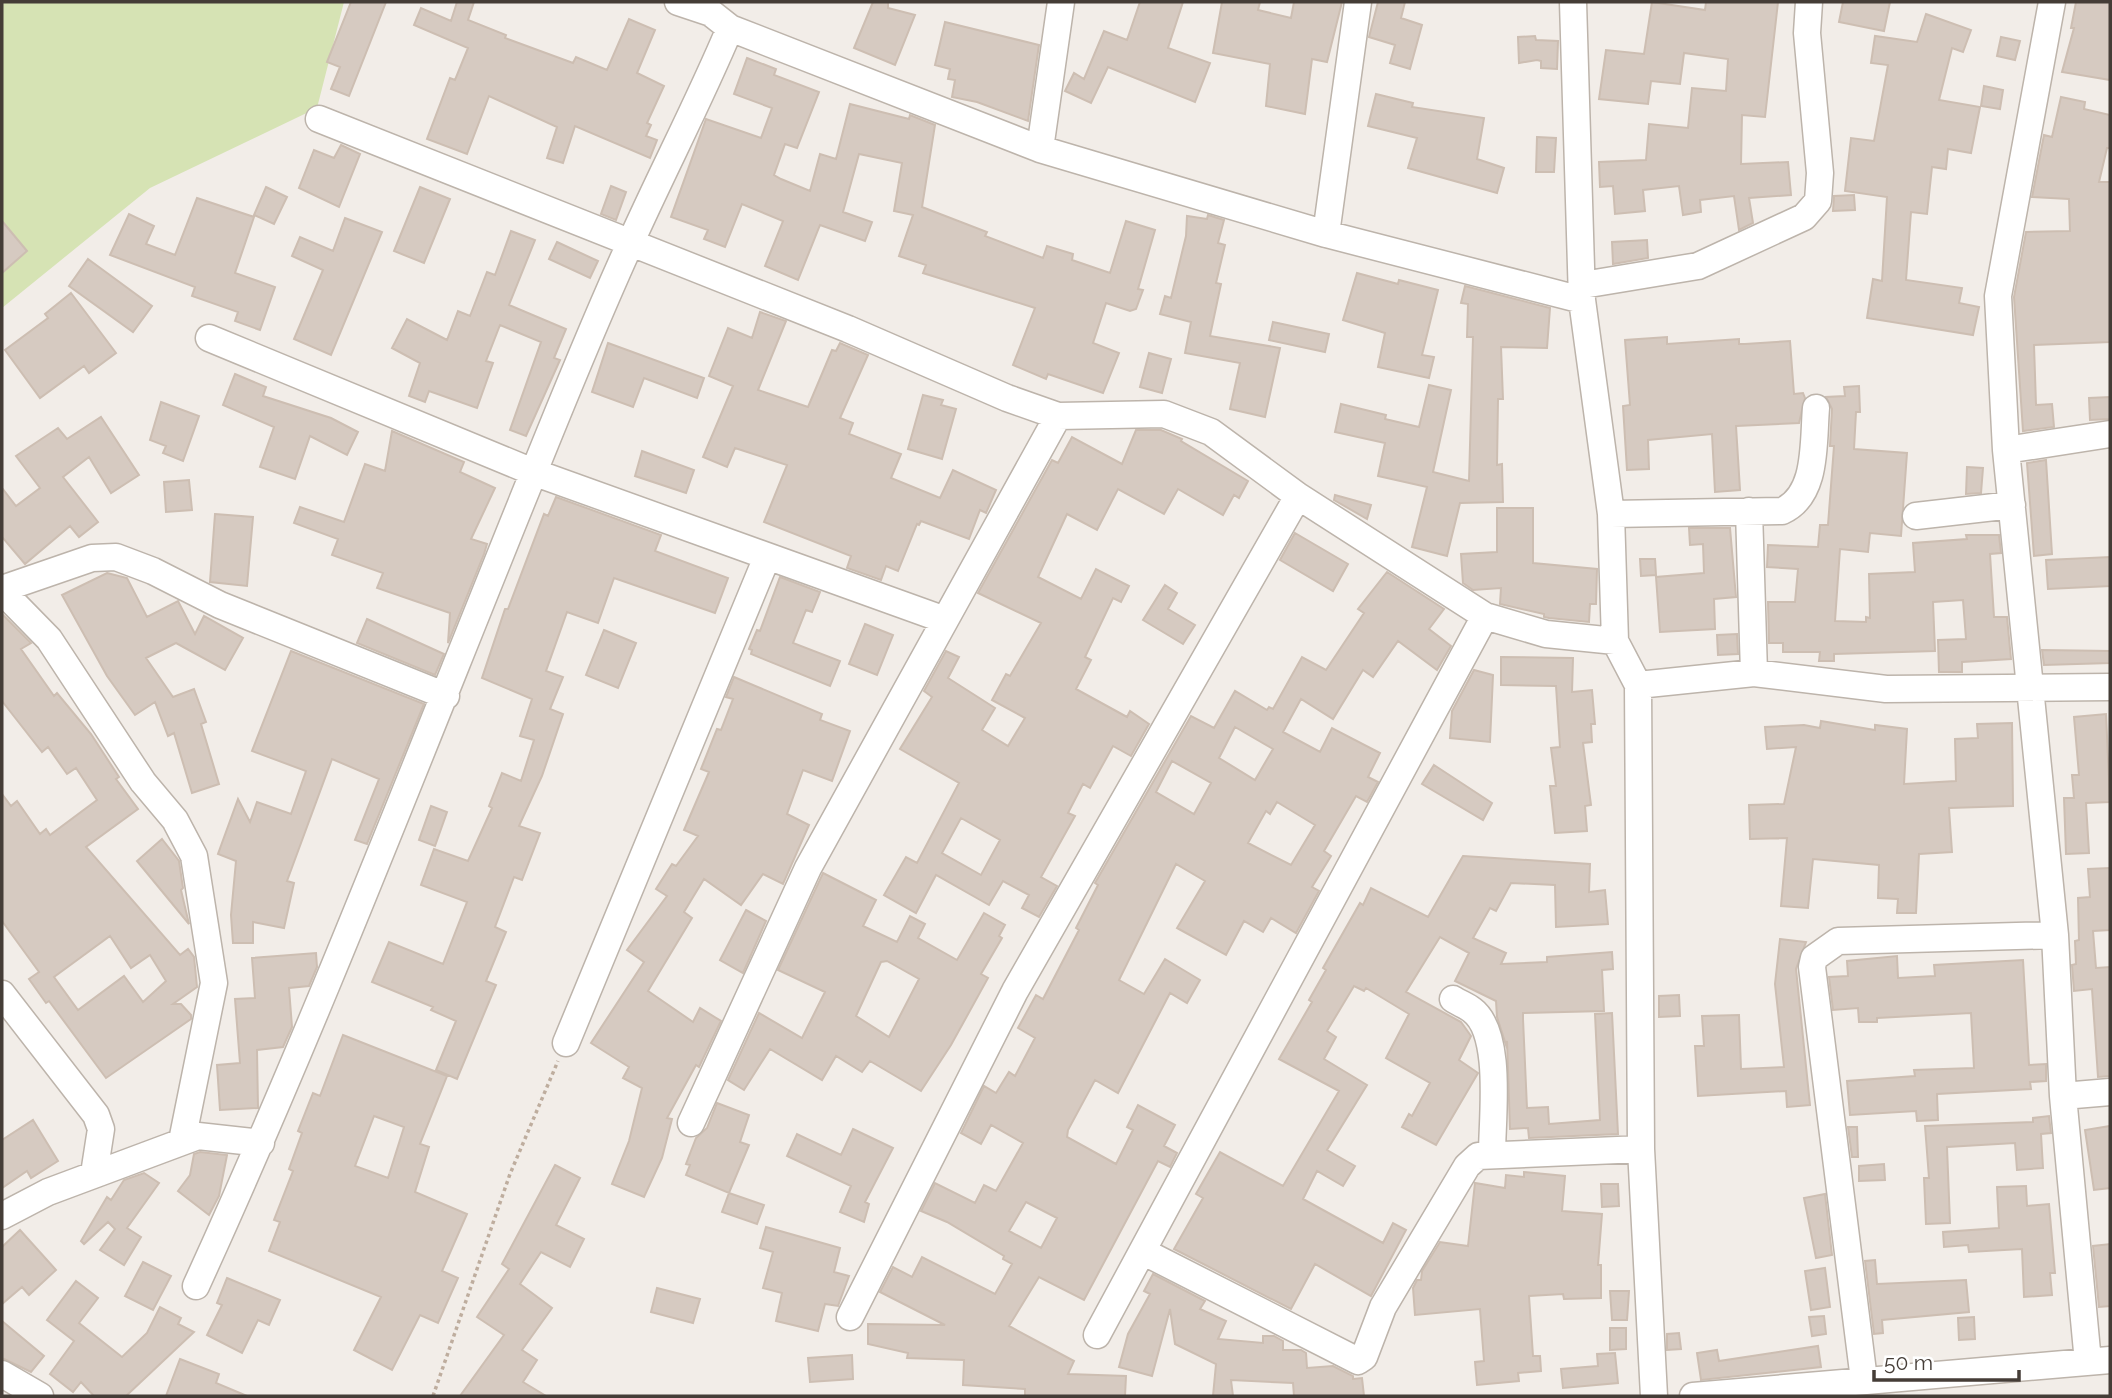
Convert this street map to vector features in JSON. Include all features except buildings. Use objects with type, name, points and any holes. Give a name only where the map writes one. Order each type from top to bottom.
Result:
[{"type":"street","points":[[678,2],[719,14],[1040,149],[1326,234],[1582,293],[1698,266],[1804,216],[1818,201],[1820,173],[1807,33],[1809,2]]},
{"type":"street","points":[[1040,149],[1061,2]]},
{"type":"street","points":[[1326,234],[1358,2]]},
{"type":"street","points":[[1573,2],[1582,293],[1611,514],[1615,641],[1637,685],[1641,1149],[1654,1396]]},
{"type":"street","points":[[1693,1396],[1864,1380],[1922,1386],[2099,1361],[2063,1096],[2055,935],[2006,450],[1998,296],[2052,2]]},
{"type":"street","points":[[196,1286],[261,1143],[446,696],[534,472],[630,244],[701,99],[719,14]]},
{"type":"street","points":[[319,119],[848,330],[1007,398],[1058,416],[1164,414],[1211,432],[1298,496],[1485,616],[1546,634],[1615,641]]},
{"type":"street","points":[[209,338],[534,472],[945,620]]},
{"type":"street","points":[[1611,514],[1783,510],[1797,504],[1808,482],[1816,408]]},
{"type":"street","points":[[691,1123],[808,868],[1058,416]]},
{"type":"street","points":[[2006,450],[2110,434]]},
{"type":"street","points":[[850,1317],[1016,991],[1298,496]]},
{"type":"street","points":[[1916,516],[2012,505]]},
{"type":"street","points":[[1749,511],[1754,673]]},
{"type":"street","points":[[182,1141],[214,983],[194,856],[175,820],[143,782],[49,639],[2,590],[92,558],[116,557],[153,571],[220,605],[446,696]]},
{"type":"street","points":[[566,1043],[767,557]]},
{"type":"street","points":[[1097,1335],[1485,616]]},
{"type":"street","points":[[1637,685],[1754,673],[1886,690],[2110,687]]},
{"type":"street","points":[[1864,1380],[1812,967],[1814,958],[1838,941],[2055,935]]},
{"type":"street","points":[[2,994],[96,1115],[101,1129],[94,1174]]},
{"type":"street","points":[[1453,999],[1475,1011],[1489,1036],[1492,1060],[1492,1154]]},
{"type":"street","points":[[2063,1096],[2110,1091]]},
{"type":"street","points":[[2,1216],[94,1174],[198,1136],[261,1143]]},
{"type":"street","points":[[1144,1252],[1358,1361],[1364,1357],[1383,1307],[1467,1166],[1478,1156],[1641,1149]]},
{"type":"street","points":[[2,1374],[40,1396]]},
{"type":"path","points":[[433,1396],[510,1174],[566,1043]]},
{"type":"green space","points":[[2,2],[344,2],[317,108],[150,188],[2,308]]}]
